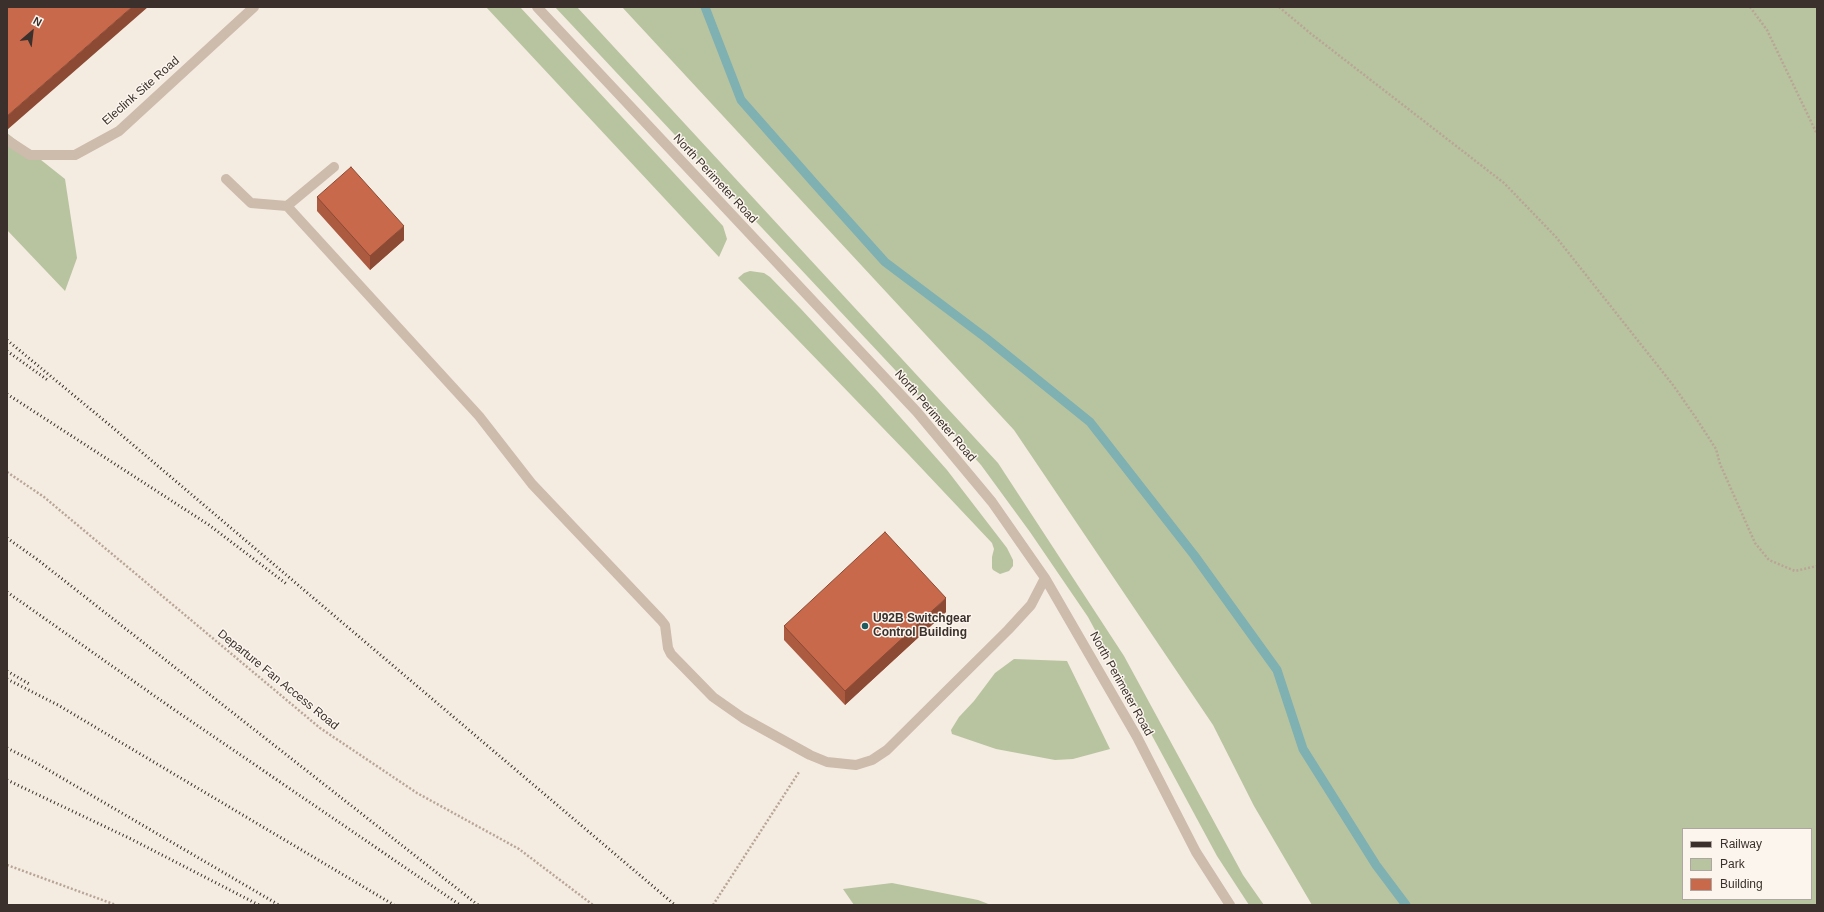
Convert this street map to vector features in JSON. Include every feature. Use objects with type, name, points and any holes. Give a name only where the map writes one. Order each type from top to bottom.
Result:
[{"type":"lane","name":"Eleclink Site Road","points":[[7,140],[30,154],[74,155],[81,152],[119,131],[254,7]]},
{"type":"lane","name":"North Perimeter Road","points":[[537,7],[917,412],[992,502],[1045,578],[1137,738],[1196,852],[1230,905]]},
{"type":"lane","points":[[287,206],[334,167]]},
{"type":"lane","points":[[226,179],[251,203],[287,206],[479,416],[532,484],[661,620],[665,625],[668,648],[713,697],[742,718],[810,755],[827,762],[856,765],[872,760],[887,750],[1008,630],[1031,605],[1045,578]]},
{"type":"path","points":[[1279,7],[1310,33],[1504,183],[1556,237],[1673,385],[1700,424],[1716,449],[1720,464],[1755,542],[1769,560],[1795,571],[1817,566]]},
{"type":"path","points":[[1750,7],[1767,30],[1817,134]]},
{"type":"path","name":"Departure Fan Access Road","points":[[7,472],[44,497],[320,728],[417,793],[519,849],[593,905]]},
{"type":"path","points":[[713,905],[810,755]]},
{"type":"path","points":[[7,865],[116,905]]},
{"type":"green space","points":[[486,7],[520,7],[723,226],[727,239],[719,257]]},
{"type":"green space","points":[[555,7],[577,7],[998,463],[1124,656],[1243,875],[1264,905],[1249,905],[1217,856],[1088,617],[1030,532],[981,465],[897,372]]},
{"type":"green space","points":[[622,7],[1817,7],[1817,905],[1312,905],[1254,806],[1213,725],[1014,430]]},
{"type":"green space","points":[[7,133],[65,179],[77,258],[65,291],[7,230]]},
{"type":"green space","points":[[750,271],[764,273],[770,277],[878,392],[947,470],[1007,548],[1013,560],[1013,566],[1009,571],[1000,574],[993,570],[992,557],[994,549],[992,543],[738,278],[744,273]]},
{"type":"green space","points":[[1014,659],[1067,661],[1110,749],[1073,759],[1055,760],[996,749],[952,734],[951,730],[959,717],[974,701],[995,673]]},
{"type":"green space","points":[[892,883],[978,900],[991,905],[854,905],[843,889]]},
{"type":"building","points":[[7,7],[132,7],[7,116]]},
{"type":"building","points":[[351,167],[404,226],[370,256],[317,197]]},
{"type":"building","name":"U92B Switchgear Control Building","points":[[885,532],[946,598],[845,691],[784,626]]},
{"type":"waterway","points":[[705,7],[741,100],[815,184],[885,262],[986,338],[1090,422],[1194,555],[1277,670],[1303,749],[1376,865],[1406,905]]},
{"type":"railway","points":[[7,340],[112,427],[675,905]]},
{"type":"railway","points":[[7,351],[49,381]]},
{"type":"railway","points":[[7,394],[209,525],[288,585]]},
{"type":"railway","points":[[7,538],[38,560],[478,905]]},
{"type":"railway","points":[[7,592],[166,704],[460,905]]},
{"type":"railway","points":[[7,671],[31,685]]},
{"type":"railway","points":[[7,679],[58,705],[394,905]]},
{"type":"railway","points":[[7,748],[33,761],[279,905]]},
{"type":"railway","points":[[7,780],[131,839],[259,905]]},
{"type":"place","name":"U92B Switchgear Control Building","points":[[865,626]]}]
